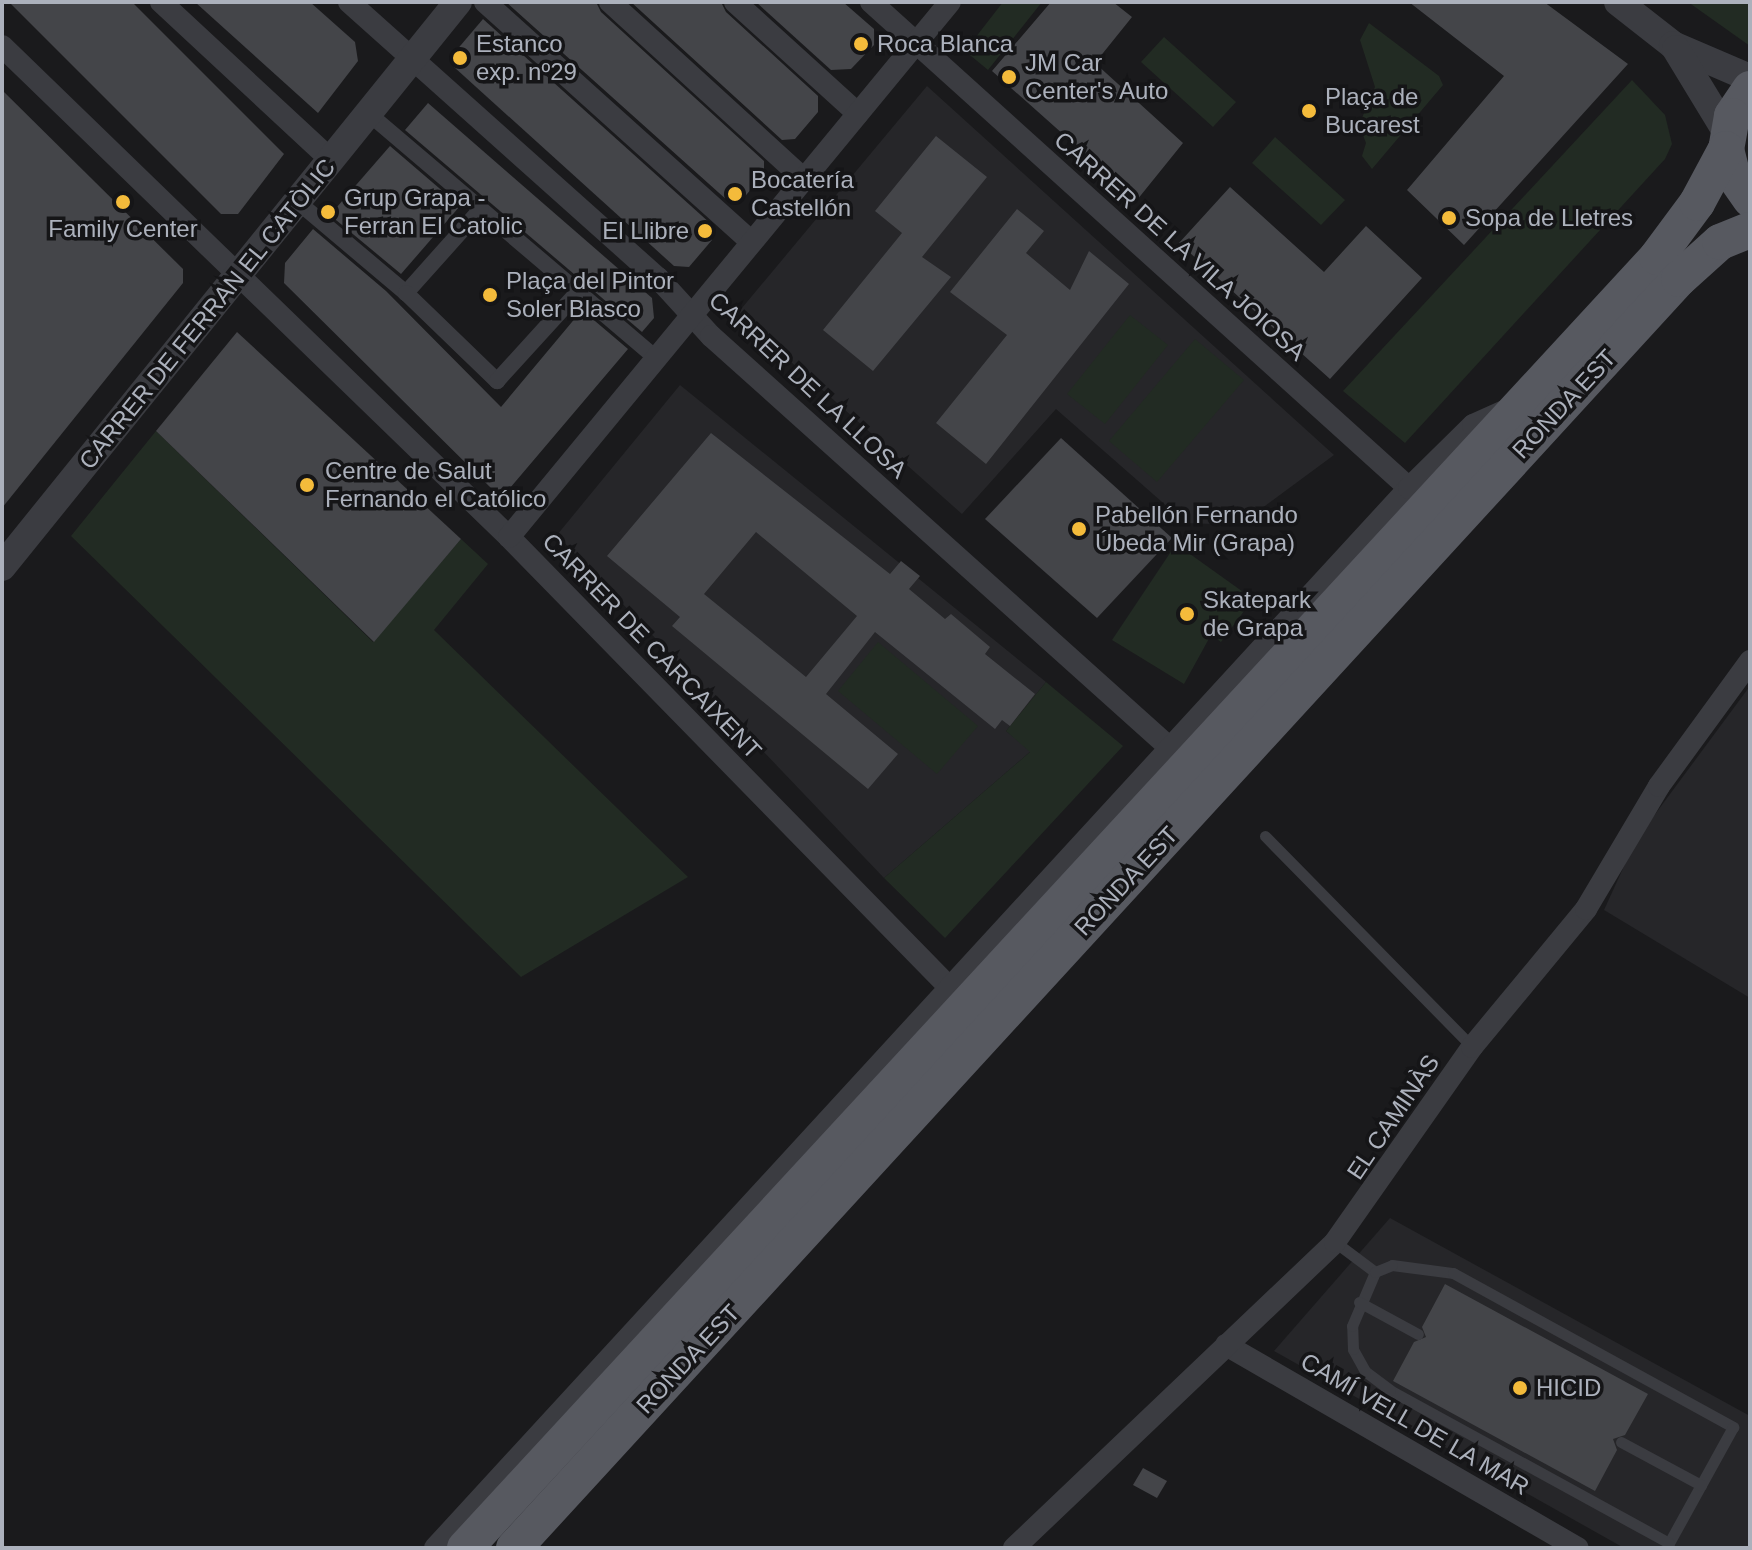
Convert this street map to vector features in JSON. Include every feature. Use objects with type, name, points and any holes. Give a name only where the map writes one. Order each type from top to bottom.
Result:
[{"type":"main road","name":"RONDA EST","points":[[465,1548],[1513,407],[1657,257],[1697,203],[1750,89]]},
{"type":"main road","points":[[1727,141],[1732,173],[1750,199]]},
{"type":"main road","name":"RONDA EST","points":[[514,1548],[1679,279],[1720,242],[1750,230]]},
{"type":"street","points":[[161,2],[331,160]]},
{"type":"street","name":"CARRER DE LA LLOSA","points":[[349,2],[1170,748]]},
{"type":"street","name":"CARRER DE FERRAN EL CATÒLIC","points":[[2,567],[458,2]]},
{"type":"street","points":[[485,2],[752,242]]},
{"type":"street","points":[[610,2],[804,179]]},
{"type":"street","points":[[735,2],[858,114]]},
{"type":"street","name":"CARRER DE LA VILA JOIOSA","points":[[871,2],[1409,488]]},
{"type":"street","points":[[509,537],[950,2]]},
{"type":"street","points":[[1618,2],[1673,45],[1750,78]]},
{"type":"street","points":[[1673,45],[1727,141]]},
{"type":"street","name":"CARRER DE CARCAIXENT","points":[[2,46],[198,241],[240,274],[509,537],[950,988]]},
{"type":"street","points":[[368,113],[656,358]]},
{"type":"street","points":[[298,202],[406,293],[497,381],[578,292]]},
{"type":"street","points":[[406,293],[481,209]]},
{"type":"street","name":"RONDA EST","points":[[435,1548],[1409,488],[1473,425],[1513,407]]},
{"type":"street","name":"EL CAMINÀS","points":[[1014,1548],[1335,1242],[1472,1047],[1586,909],[1659,786],[1750,661]]},
{"type":"street","name":"CAMÍ VELL DE LA MAR","points":[[1226,1345],[1578,1548]]},
{"type":"lane","points":[[1265,836],[1472,1047]]},
{"type":"lane","points":[[1335,1242],[1375,1272]]},
{"type":"lane","points":[[1392,1265],[1453,1273],[1733,1427],[1669,1543],[1390,1390],[1365,1371],[1353,1349],[1352,1326],[1359,1302],[1375,1272],[1392,1265]]},
{"type":"lane","points":[[1359,1302],[1418,1334]]},
{"type":"lane","points":[[1621,1442],[1701,1485]]},
{"type":"shaded area","points":[[1003,2],[1042,2],[988,70],[965,51]]},
{"type":"shaded area","points":[[1688,2],[1750,2],[1750,46]]},
{"type":"shaded area","points":[[1369,23],[1439,76],[1443,85],[1372,169],[1362,156],[1366,143],[1359,125],[1375,87],[1360,40]]},
{"type":"shaded area","points":[[1164,37],[1236,102],[1213,127],[1141,62]]},
{"type":"shaded area","points":[[1632,80],[1665,115],[1672,144],[1665,159],[1405,443],[1343,391]]},
{"type":"shaded area","points":[[927,86],[1334,455],[1239,525],[1186,523],[1056,409],[962,514],[737,314]]},
{"type":"shaded area","points":[[1275,137],[1345,200],[1321,225],[1252,163]]},
{"type":"shaded area","points":[[1130,315],[1168,345],[1105,424],[1067,394]]},
{"type":"shaded area","points":[[1195,339],[1244,380],[1157,482],[1109,441]]},
{"type":"shaded area","points":[[680,385],[1046,682],[1006,731],[1031,751],[884,878],[557,535]]},
{"type":"shaded area","points":[[156,431],[373,642],[461,539],[488,564],[434,630],[688,877],[521,977],[71,536]]},
{"type":"shaded area","name":"Skatepark de Grapa","points":[[1176,544],[1253,599],[1221,642],[1211,635],[1184,684],[1112,640]]},
{"type":"shaded area","points":[[878,642],[978,726],[937,774],[838,691]]},
{"type":"shaded area","points":[[1046,682],[1123,746],[945,938],[884,878],[1030,752],[1006,731]]},
{"type":"shaded area","points":[[1750,686],[1750,998],[1604,910],[1636,840]]},
{"type":"shaded area","name":"HICID","points":[[1390,1218],[1750,1416],[1750,1548],[1624,1548],[1274,1351]]},
{"type":"building","points":[[9,2],[132,2],[284,154],[238,214],[221,214]]},
{"type":"building","points":[[195,2],[310,2],[355,42],[358,61],[318,113]]},
{"type":"building","points":[[506,2],[596,2],[601,12],[764,161],[764,174],[741,201],[728,201]]},
{"type":"building","points":[[631,2],[721,2],[726,12],[818,96],[818,112],[795,139],[782,140]]},
{"type":"building","points":[[756,2],[843,2],[874,29],[874,45],[851,69],[831,70]]},
{"type":"building","points":[[1051,2],[1113,2],[1132,17],[1095,63],[1183,143],[1137,200],[992,71]]},
{"type":"building","points":[[1409,2],[1544,2],[1628,64],[1464,245],[1407,190],[1504,76]]},
{"type":"building","points":[[483,19],[711,224],[712,240],[689,267],[674,266],[454,67],[455,52]]},
{"type":"building","points":[[2,90],[183,269],[183,283],[2,508]]},
{"type":"building","points":[[428,103],[652,298],[654,318],[642,332],[405,130]]},
{"type":"building","points":[[936,136],[987,177],[922,257],[951,277],[873,371],[823,330],[902,233],[875,211]]},
{"type":"building","points":[[390,146],[460,206],[401,274],[330,215]]},
{"type":"building","points":[[1230,187],[1324,272],[1366,226],[1422,278],[1330,379],[1179,243]]},
{"type":"building","points":[[1017,209],[1044,231],[1026,253],[1070,290],[1089,251],[1129,284],[986,464],[936,423],[1007,335],[950,292]]},
{"type":"building","points":[[313,229],[386,291],[501,407],[582,310],[628,349],[510,488],[493,490],[284,283],[285,263]]},
{"type":"building","name":"Centre de Salut Fernando el Católico","points":[[237,332],[461,539],[374,642],[156,431]]},
{"type":"building","points":[[711,433],[890,574],[901,561],[920,576],[909,589],[945,619],[951,614],[990,647],[985,654],[1035,694],[1010,726],[1002,720],[995,729],[875,632],[826,694],[898,754],[868,789],[672,626],[680,617],[607,556]],"holes":[[[756,532],[857,616],[806,677],[704,594]]]},
{"type":"building","name":"Pabellón Fernando Úbeda Mir (Grapa)","points":[[1061,438],[1172,538],[1097,618],[985,519]]},
{"type":"building","name":"HICID","points":[[1445,1284],[1648,1394],[1625,1435],[1613,1439],[1617,1450],[1595,1491],[1393,1381],[1414,1342],[1426,1337],[1422,1327]]},
{"type":"building","points":[[1143,1468],[1167,1481],[1157,1498],[1133,1485]]},
{"type":"place","name":"Roca Blanca","points":[[861,44]]},
{"type":"place","name":"Estanco exp. nº29","points":[[460,58]]},
{"type":"place","name":"JM Car Center's Auto","points":[[1009,77]]},
{"type":"place","name":"Plaça de Bucarest","points":[[1309,111]]},
{"type":"place","name":"Bocatería Castellón","points":[[735,194]]},
{"type":"place","name":"Family Center","points":[[123,202]]},
{"type":"place","name":"Grup Grapa - Ferran El Catolic","points":[[328,212]]},
{"type":"place","name":"Sopa de Lletres","points":[[1449,218]]},
{"type":"place","name":"El Llibre","points":[[705,231]]},
{"type":"place","name":"Plaça del Pintor Soler Blasco","points":[[490,295]]},
{"type":"place","name":"Centre de Salut Fernando el Católico","points":[[307,485]]},
{"type":"place","name":"Pabellón Fernando Úbeda Mir (Grapa)","points":[[1079,529]]},
{"type":"place","name":"Skatepark de Grapa","points":[[1187,614]]},
{"type":"place","name":"HICID","points":[[1520,1388]]}]
